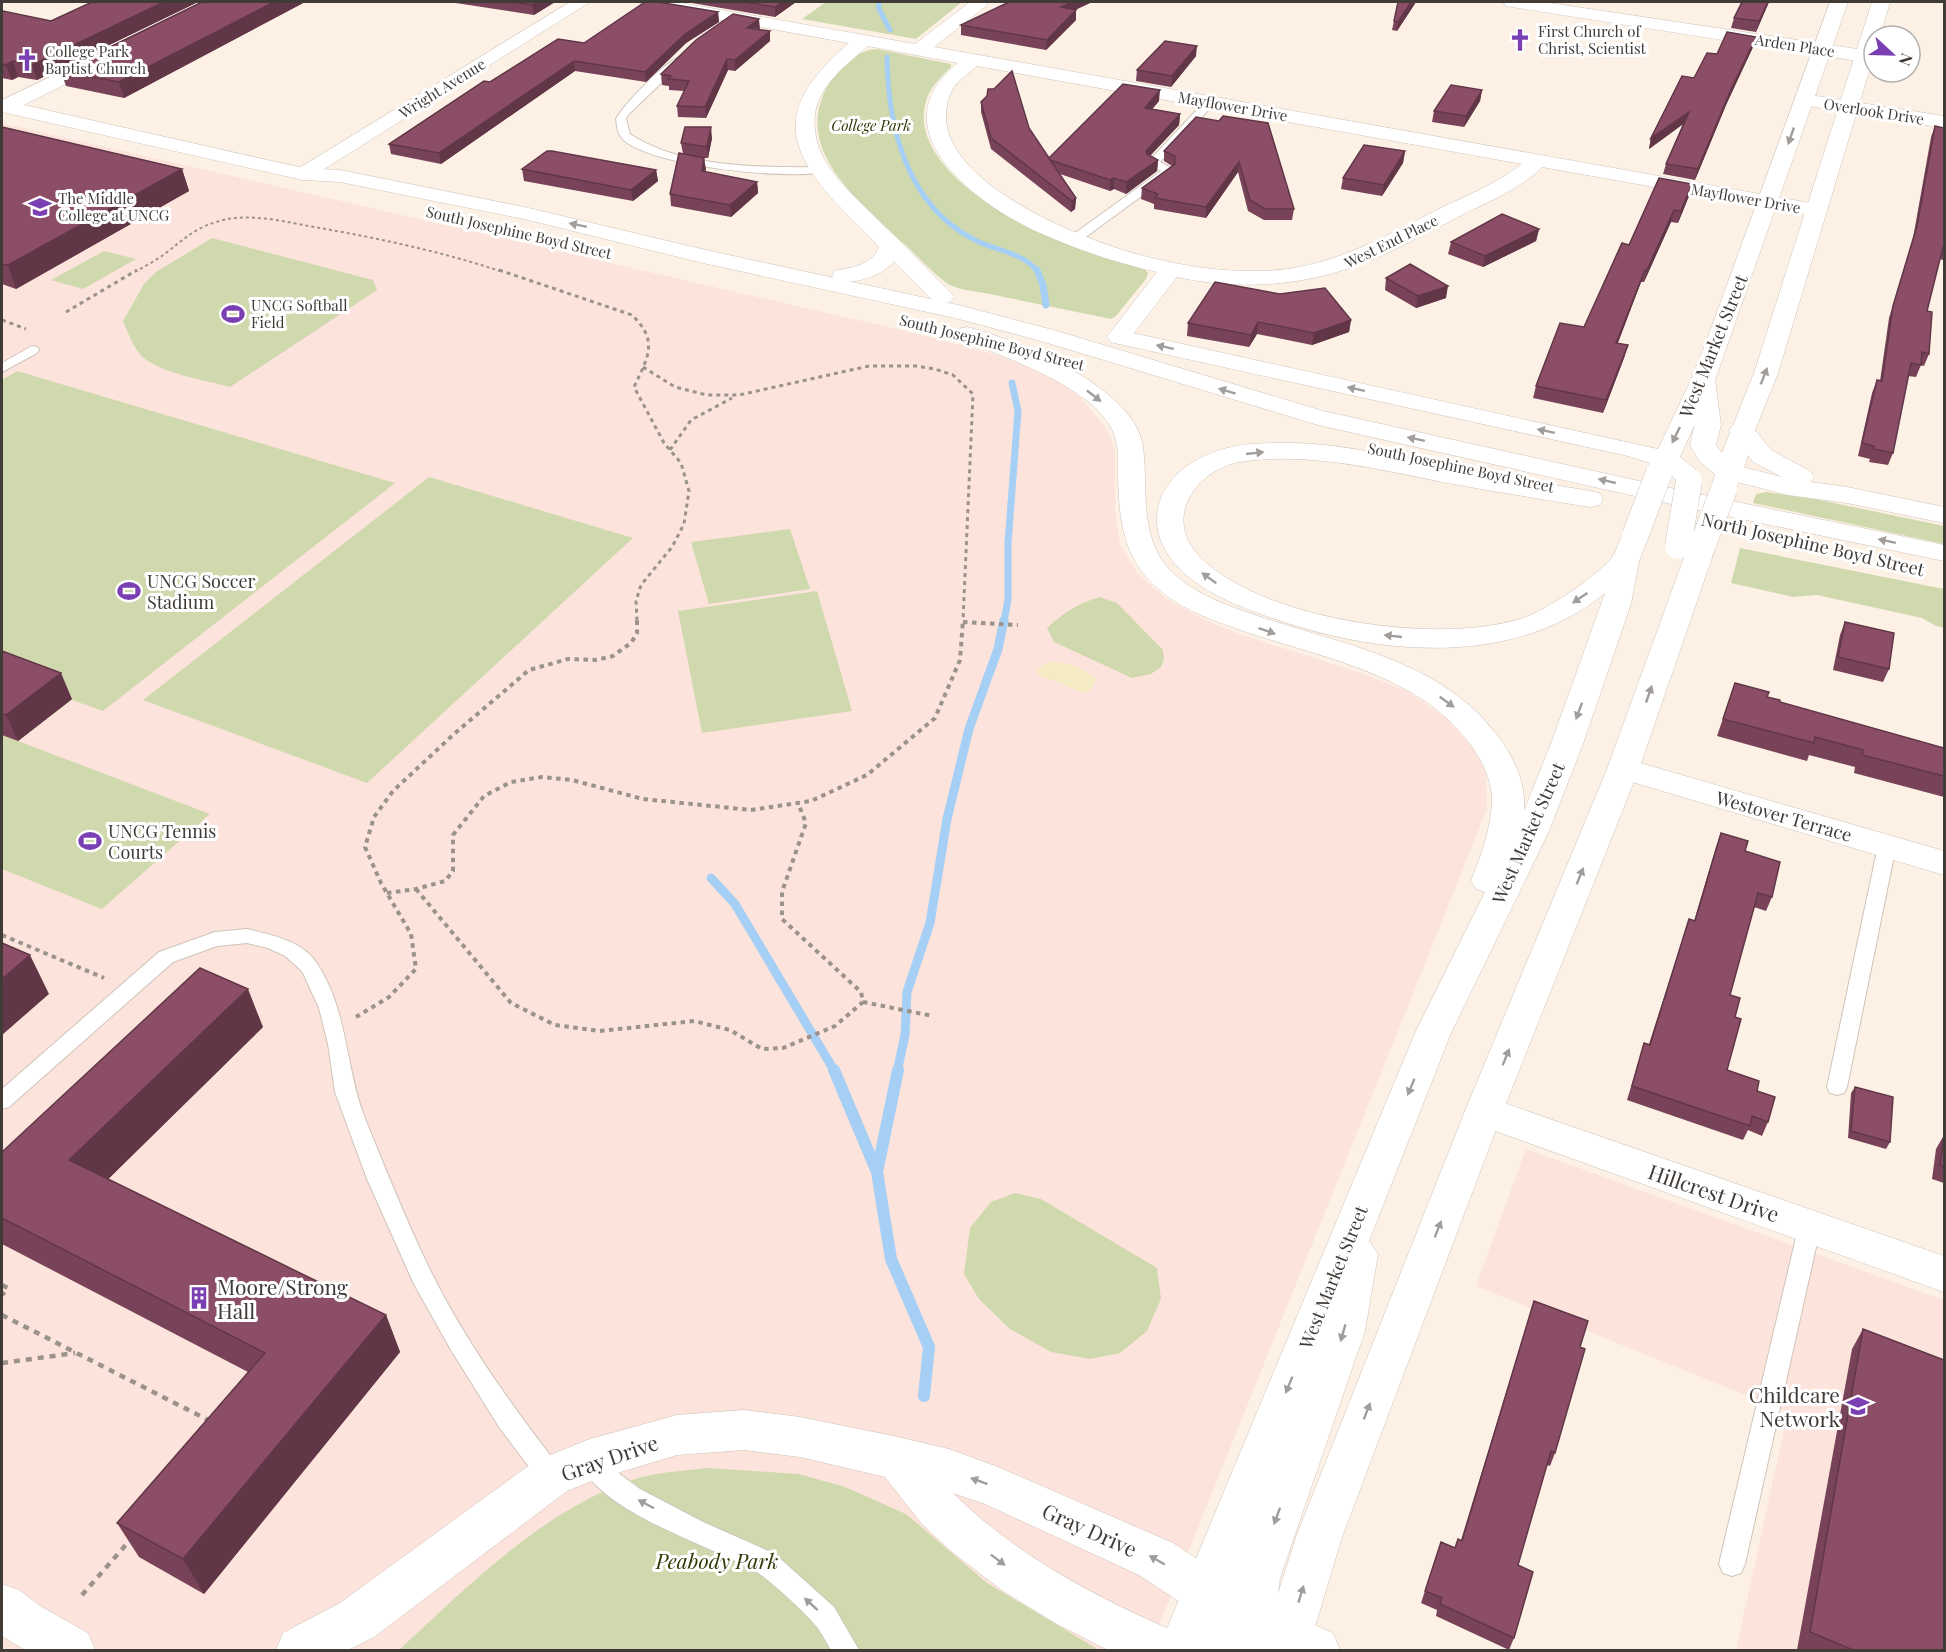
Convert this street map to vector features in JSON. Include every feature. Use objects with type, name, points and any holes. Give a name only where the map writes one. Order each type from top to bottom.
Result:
[{"type":"main road","name":"Wright Avenue","points":[[303,174],[581,2]]},
{"type":"main road","name":"Mayflower Drive","points":[[649,2],[730,21],[864,40],[974,59],[1816,210]]},
{"type":"main road","points":[[919,50],[980,2]]},
{"type":"main road","name":"Arden Place","points":[[1512,2],[1862,56]]},
{"type":"main road","name":"West Market Street","points":[[1182,1650],[1433,1034],[1532,831],[1568,741],[1617,604],[1630,548],[1661,466],[1703,380],[1839,2]]},
{"type":"main road","points":[[1874,24],[1881,2]]},
{"type":"main road","points":[[864,40],[835,64],[809,100],[804,118],[811,156],[818,170],[839,196],[884,237],[890,247],[903,257],[942,297]]},
{"type":"main road","points":[[3,107],[117,51]]},
{"type":"main road","name":"West End Place","points":[[974,59],[952,78],[942,90],[937,103],[937,124],[944,146],[954,163],[975,185],[1000,202],[1052,230],[1172,270],[1218,277],[1260,279],[1328,269],[1366,255],[1522,175],[1538,160]]},
{"type":"main road","points":[[1689,549],[1727,480],[1742,430],[1766,373],[1862,62]]},
{"type":"main road","name":"Overlook Drive","points":[[1804,100],[1944,122]]},
{"type":"main road","name":"South Josephine Boyd Street","points":[[3,107],[303,174],[340,176],[635,238],[703,256],[1007,324],[1318,417],[1685,498]]},
{"type":"main road","name":"South Josephine Boyd Street","points":[[303,174],[324,187],[1056,356],[1304,432],[1685,498]]},
{"type":"main road","points":[[635,238],[708,248],[843,276],[1635,450],[1661,466],[1682,471],[1689,549],[1688,583],[1623,770],[1484,1111],[1319,1537],[1288,1647],[1255,1628],[1251,1600],[1256,1578],[1344,1331],[1367,1193]]},
{"type":"main road","points":[[843,276],[874,267],[888,255],[890,247]]},
{"type":"main road","points":[[1119,337],[1172,270]]},
{"type":"main road","points":[[967,334],[1067,377],[1108,408],[1126,430],[1131,456],[1133,523],[1139,544],[1149,562],[1167,581],[1186,596],[1263,630],[1391,670],[1448,703],[1486,740],[1506,783],[1508,802],[1503,840],[1433,1034]]},
{"type":"main road","points":[[1703,380],[1708,425],[1703,445],[1727,480],[1847,495],[1944,516]]},
{"type":"main road","points":[[1742,430],[1762,456],[1777,466],[1847,495]]},
{"type":"main road","points":[[1630,548],[1584,597],[1530,625],[1461,637],[1396,637],[1361,632],[1306,619],[1255,602],[1219,585],[1184,556],[1172,539],[1169,524],[1170,504],[1179,488],[1193,473],[1213,461],[1257,452],[1290,450],[1361,456],[1447,475],[1685,498]]},
{"type":"main road","name":"North Josephine Boyd Street","points":[[1685,498],[1944,553]]},
{"type":"main road","name":"North Josephine Boyd Street","points":[[1685,498],[1944,573]]},
{"type":"main road","name":"Westover Terrace","points":[[1623,770],[1944,863]]},
{"type":"main road","name":"Hillcrest Drive","points":[[1484,1111],[1944,1274]]},
{"type":"main road","name":"Gray Drive","points":[[300,1650],[357,1620],[570,1468],[677,1435],[744,1430],[800,1437],[949,1470],[998,1488],[1156,1559],[1206,1592]]},
{"type":"main road","points":[[898,1458],[942,1514],[998,1561],[1062,1602],[1161,1650]]},
{"type":"main road","points":[[1206,1592],[1214,1608],[1222,1650]]},
{"type":"main road","points":[[2,1606],[23,1623],[71,1650]]},
{"type":"lane","points":[[685,54],[624,112],[620,124],[625,136],[639,146],[662,154],[707,163],[771,171],[818,170]]},
{"type":"lane","points":[[1075,239],[1169,171],[1153,163],[1210,102]]},
{"type":"lane","points":[[2,368],[32,350]]},
{"type":"lane","points":[[1837,1087],[1887,846]]},
{"type":"lane","points":[[2,1101],[166,957],[215,939],[247,936],[273,942],[292,951],[310,967],[334,1024],[345,1092],[378,1179],[422,1277],[508,1419],[570,1468],[612,1483],[631,1497],[694,1530],[766,1563],[825,1616],[846,1650]]},
{"type":"lane","points":[[1732,1564],[1810,1225]]},
{"type":"path","points":[[66,312],[165,254],[189,233],[210,224],[238,218],[279,221],[386,240],[462,258],[632,315],[645,326],[651,342],[634,387],[646,412],[681,463],[688,491],[684,524],[672,547],[641,585],[636,601],[637,633],[631,644],[613,656],[596,660],[568,659],[529,670],[454,734],[393,791],[374,817],[365,847],[387,893],[411,934],[416,969],[394,994],[366,1013],[334,1024]]},
{"type":"path","points":[[2,320],[26,329]]},
{"type":"path","points":[[387,893],[416,889],[445,881],[453,871],[453,835],[484,796],[511,782],[542,777],[562,779],[643,799],[751,810],[798,803],[811,801],[867,775],[935,718],[960,660],[973,394],[954,375],[924,366],[883,364],[736,396],[713,397],[691,393],[660,381],[643,367]]},
{"type":"path","points":[[670,450],[692,420],[736,396]]},
{"type":"path","points":[[963,622],[1018,625]]},
{"type":"path","points":[[798,803],[806,823],[782,892],[782,919],[861,992],[863,1002]]},
{"type":"path","points":[[416,889],[511,1004],[555,1025],[600,1031],[694,1021],[730,1030],[762,1048],[783,1048],[834,1026],[863,1002]]},
{"type":"path","points":[[2,935],[129,989]]},
{"type":"path","points":[[863,1002],[933,1016]]},
{"type":"path","points":[[2,1285],[8,1288],[2,1295]]},
{"type":"path","points":[[2,1315],[216,1424]]},
{"type":"path","points":[[2,1363],[76,1353]]},
{"type":"path","points":[[82,1595],[135,1534]]},
{"type":"shaded area","points":[[2,123],[897,329],[987,352],[1030,367],[1061,382],[1081,398],[1106,428],[1115,449],[1115,509],[1120,544],[1138,574],[1164,597],[1197,616],[1236,633],[1361,673],[1407,691],[1448,719],[1473,749],[1486,773],[1487,809],[1149,1650],[2,1650]]},
{"type":"shaded area","name":"Childcare Network","points":[[1526,1149],[1944,1300],[1944,1650],[1736,1650],[1788,1412],[1476,1286]]},
{"type":"green space","points":[[826,2],[962,2],[916,39],[802,19]]},
{"type":"green space","name":"College Park","points":[[877,49],[951,64],[929,94],[925,105],[924,125],[931,145],[958,180],[996,208],[1032,229],[1073,246],[1144,269],[1148,273],[1146,279],[1116,316],[1111,319],[950,285],[933,272],[852,194],[825,156],[818,135],[818,112],[826,89],[841,68],[854,57]]},
{"type":"green space","name":"UNCG Softball Field","points":[[212,238],[373,280],[377,290],[230,387],[152,364],[140,355],[123,321],[144,284],[156,272]]},
{"type":"green space","points":[[104,251],[136,259],[83,289],[51,280]]},
{"type":"green space","name":"UNCG Soccer Stadium","points":[[17,371],[395,483],[103,711],[72,700],[18,741],[210,814],[102,909],[2,869],[2,380]]},
{"type":"green space","points":[[429,477],[633,538],[367,783],[143,700]]},
{"type":"green space","points":[[1767,492],[1820,500],[1944,526],[1944,544],[1753,503],[1756,494]]},
{"type":"green space","points":[[790,529],[810,589],[709,604],[691,542]]},
{"type":"green space","points":[[1740,548],[1944,589],[1944,628],[1922,618],[1817,595],[1793,597],[1731,583]]},
{"type":"green space","points":[[817,591],[852,711],[702,733],[678,611]]},
{"type":"green space","points":[[1100,597],[1117,603],[1163,650],[1164,659],[1161,667],[1151,674],[1132,678],[1054,642],[1047,628],[1071,609]]},
{"type":"green space","points":[[1015,1193],[1041,1199],[1157,1268],[1161,1299],[1147,1331],[1120,1353],[1090,1359],[1051,1352],[1010,1329],[979,1299],[964,1274],[970,1228],[991,1202]]},
{"type":"green space","name":"Peabody Park","points":[[707,1468],[799,1474],[845,1487],[906,1514],[987,1583],[1099,1650],[399,1650],[508,1552],[569,1510],[635,1479],[661,1473]]},
{"type":"sand","points":[[1049,662],[1068,664],[1085,671],[1096,678],[1094,686],[1086,692],[1081,692],[1040,676],[1037,671]]},
{"type":"building","points":[[92,2],[164,2],[32,65],[13,61],[6,65],[2,64],[3,11],[51,21]]},
{"type":"building","points":[[202,2],[274,2],[119,82],[61,71]]},
{"type":"building","points":[[512,2],[537,2],[532,5]]},
{"type":"building","points":[[645,2],[718,12],[685,34],[645,72],[574,61],[439,153],[389,144],[484,81],[490,82],[558,39],[584,43]]},
{"type":"building","points":[[744,2],[782,2],[775,7]]},
{"type":"building","points":[[1009,2],[1072,2],[1061,7],[1076,10],[1047,40],[961,25]]},
{"type":"building","points":[[1398,2],[1411,2],[1398,22],[1394,21]]},
{"type":"building","points":[[1742,2],[1768,2],[1759,21],[1734,18]]},
{"type":"building","points":[[733,14],[759,19],[747,28],[770,31],[735,60],[727,59],[705,107],[677,106],[689,81],[668,79],[671,76],[661,74],[696,40]]},
{"type":"building","points":[[1727,32],[1756,37],[1698,169],[1666,164],[1689,112],[1651,138],[1682,76],[1694,78],[1707,53],[1717,54]]},
{"type":"building","points":[[1165,41],[1197,46],[1172,76],[1137,70]]},
{"type":"building","points":[[1012,71],[1029,128],[1049,158],[1123,84],[1160,90],[1145,108],[1180,114],[1146,151],[1158,160],[1126,182],[1114,178],[1110,180],[1050,160],[1076,198],[1072,201],[991,138],[981,102],[987,96],[988,89],[994,89]]},
{"type":"building","points":[[1451,85],[1482,90],[1466,116],[1434,111]]},
{"type":"building","points":[[1223,116],[1268,123],[1294,209],[1265,209],[1250,200],[1239,162],[1206,207],[1155,198],[1158,194],[1142,188],[1175,164],[1175,156],[1164,151],[1196,117],[1219,121]]},
{"type":"building","points":[[1935,126],[1944,128],[1944,247],[1927,311],[1932,312],[1929,354],[1922,352],[1921,365],[1911,363],[1893,453],[1874,449],[1874,446],[1862,443],[1877,380],[1882,381],[1893,306],[1917,226]]},
{"type":"building","points":[[2,127],[182,169],[8,265],[2,264]]},
{"type":"building","points":[[685,127],[711,127],[707,147],[681,143]]},
{"type":"building","points":[[1364,145],[1405,151],[1384,185],[1343,178]]},
{"type":"building","points":[[547,151],[656,170],[631,190],[522,169]]},
{"type":"building","points":[[679,153],[704,158],[702,171],[757,182],[730,205],[670,194]]},
{"type":"building","points":[[1659,178],[1692,184],[1681,211],[1674,210],[1647,270],[1645,270],[1616,343],[1628,345],[1606,400],[1536,386],[1560,323],[1584,327],[1622,243],[1629,245]]},
{"type":"building","points":[[1502,214],[1539,229],[1485,256],[1451,242]]},
{"type":"building","points":[[1410,264],[1448,286],[1418,296],[1386,278]]},
{"type":"building","points":[[1215,282],[1280,294],[1325,288],[1351,320],[1314,333],[1258,322],[1251,335],[1188,323]]},
{"type":"building","points":[[1845,622],[1894,633],[1889,669],[1838,657]]},
{"type":"building","points":[[2,651],[61,673],[6,715],[2,714]]},
{"type":"building","points":[[1735,683],[1769,692],[1767,697],[1780,700],[1780,702],[1944,748],[1944,776],[1862,755],[1863,750],[1815,737],[1814,743],[1723,719]]},
{"type":"building","points":[[1721,833],[1748,841],[1745,851],[1780,862],[1772,897],[1758,893],[1730,995],[1740,998],[1735,1017],[1741,1019],[1727,1070],[1759,1081],[1757,1091],[1775,1097],[1768,1122],[1752,1116],[1750,1126],[1632,1086],[1644,1043],[1650,1045],[1689,919],[1695,921]]},
{"type":"building","points":[[2,943],[30,955],[2,979]]},
{"type":"building","points":[[200,968],[248,989],[69,1160],[386,1315],[183,1559],[117,1523],[265,1353],[2,1218],[2,1152]]},
{"type":"building","points":[[1855,1087],[1893,1097],[1890,1142],[1851,1131]]},
{"type":"building","points":[[1944,1135],[1944,1167],[1940,1165]]},
{"type":"building","points":[[1534,1301],[1588,1321],[1580,1347],[1585,1349],[1555,1453],[1551,1451],[1518,1565],[1533,1572],[1514,1638],[1440,1604],[1442,1598],[1425,1591],[1441,1542],[1455,1548],[1458,1539],[1462,1541]]},
{"type":"building","points":[[1863,1329],[1944,1360],[1944,1650],[1853,1650],[1810,1632]]},
{"type":"waterway","points":[[879,2],[879,9],[890,30]]},
{"type":"waterway","points":[[887,57],[891,110],[897,136],[905,161],[931,206],[950,224],[973,239],[1016,255],[1038,272]]},
{"type":"waterway","points":[[1038,272],[1043,285],[1046,305]]},
{"type":"waterway","points":[[1004,621],[1008,600],[1008,543],[1018,411],[1012,383]]},
{"type":"waterway","points":[[897,1072],[905,1035],[907,992],[930,923],[947,819],[969,729],[998,649],[1004,620]]},
{"type":"waterway","points":[[711,878],[735,904],[834,1071]]},
{"type":"waterway","points":[[877,1172],[898,1070]]},
{"type":"waterway","points":[[834,1071],[877,1172]]},
{"type":"waterway","points":[[877,1172],[891,1259],[929,1347],[924,1396]]},
{"type":"place","name":"First Church of Christ, Scientist","points":[[1520,40]]},
{"type":"place","name":"College Park Baptist Church","points":[[27,60]]},
{"type":"place","name":"The Middle College at UNCG","points":[[40,207]]},
{"type":"place","name":"UNCG Softball Field","points":[[233,314]]},
{"type":"place","name":"UNCG Soccer Stadium","points":[[129,591]]},
{"type":"place","name":"UNCG Tennis Courts","points":[[90,841]]},
{"type":"place","name":"Moore/Strong Hall","points":[[199,1298]]},
{"type":"place","name":"Childcare Network","points":[[1858,1406]]}]
